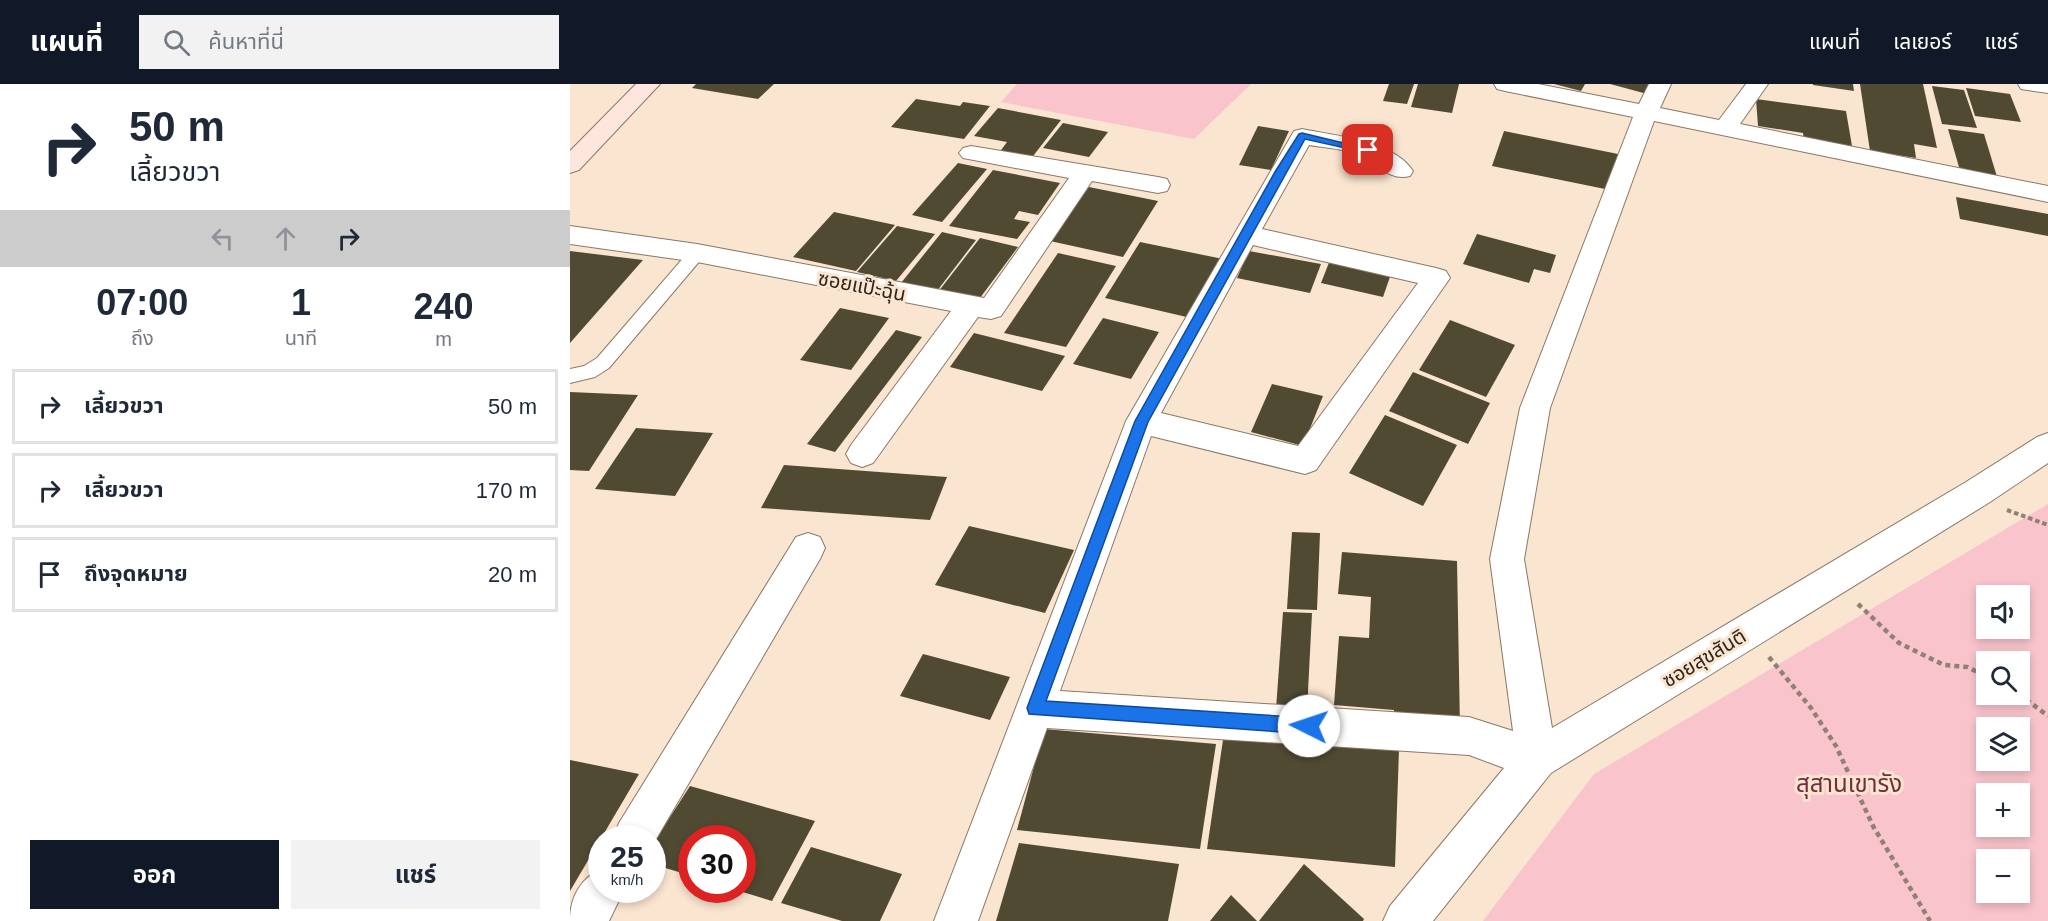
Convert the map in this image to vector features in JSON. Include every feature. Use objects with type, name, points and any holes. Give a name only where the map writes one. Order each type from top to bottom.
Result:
[{"type":"main road","points":[[570,165],[649,84]]},
{"type":"street","points":[[1505,84],[2048,194]]},
{"type":"street","points":[[1035,708],[1469,736],[1537,759],[1507,559],[1536,408],[1646,113],[1660,84]]},
{"type":"street","points":[[1725,129],[1757,84]]},
{"type":"street","points":[[956,921],[1141,421],[1302,136],[1368,150],[1401,171]]},
{"type":"street","points":[[972,153],[1158,185]]},
{"type":"street","name":"ซอยแป๊ะฉุ้น","points":[[570,235],[697,253],[970,307],[991,309],[1085,173]]},
{"type":"street","points":[[1141,421],[1305,461],[1436,278],[1246,234]]},
{"type":"street","points":[[862,454],[970,307]]},
{"type":"street","name":"ซอยสุขสันติ","points":[[1405,921],[1537,759],[1978,492],[2048,446]]},
{"type":"street","points":[[642,825],[808,548]]},
{"type":"street","points":[[584,921],[595,903]]},
{"type":"lane","points":[[570,376],[589,372],[603,363],[697,253]]},
{"type":"path","points":[[1833,580],[1899,643],[1944,665],[1967,667],[1976,671]]},
{"type":"path","points":[[1748,631],[1811,708],[1836,746],[1873,826],[1930,921]]},
{"type":"path","points":[[2030,702],[2048,716]]},
{"type":"green space","points":[[1017,84],[1251,84],[1194,139],[1001,102]]},
{"type":"green space","name":"สุสานเขารัง","points":[[2048,504],[2048,921],[1483,921],[1594,774]]},
{"type":"building","points":[[696,84],[774,84],[758,99],[692,88]]},
{"type":"building","points":[[1389,84],[1414,84],[1407,104],[1383,101]]},
{"type":"building","points":[[1418,84],[1459,84],[1452,113],[1411,107]]},
{"type":"building","points":[[1554,84],[1585,84],[1581,91]]},
{"type":"building","points":[[1610,84],[1655,84],[1651,95]]},
{"type":"building","points":[[1853,84],[1854,91],[1813,85]]},
{"type":"building","points":[[1860,84],[1923,84],[1937,148],[1914,144],[1916,158],[1870,151]]},
{"type":"building","points":[[1932,86],[1964,90],[1977,128],[1942,124]]},
{"type":"building","points":[[1966,88],[2010,94],[2021,122],[1975,116]]},
{"type":"building","points":[[916,99],[960,106],[963,102],[990,106],[964,139],[891,127]]},
{"type":"building","points":[[1756,99],[1846,111],[1852,146],[1804,139],[1803,133],[1758,126]]},
{"type":"building","points":[[998,108],[1061,120],[1030,160],[999,153],[1007,142],[974,136]]},
{"type":"building","points":[[1063,123],[1108,132],[1089,157],[1043,148]]},
{"type":"building","points":[[1258,126],[1289,131],[1271,170],[1239,165]]},
{"type":"building","points":[[1948,129],[1984,134],[1998,180],[1961,174]]},
{"type":"building","points":[[1504,131],[1618,154],[1610,190],[1492,166]]},
{"type":"building","points":[[958,163],[987,169],[942,222],[912,215]]},
{"type":"building","points":[[993,170],[1060,183],[1038,215],[1019,211],[1014,219],[1030,222],[1017,239],[949,226]]},
{"type":"building","points":[[1089,187],[1158,201],[1123,257],[1050,241]]},
{"type":"building","points":[[1956,197],[2048,214],[2048,236],[1960,219]]},
{"type":"building","points":[[834,212],[895,225],[856,271],[793,257]]},
{"type":"building","points":[[897,226],[935,234],[896,281],[857,272]]},
{"type":"building","points":[[942,232],[976,240],[937,291],[901,283]]},
{"type":"building","points":[[1477,234],[1556,255],[1550,273],[1534,269],[1529,283],[1463,264]]},
{"type":"building","points":[[980,238],[1018,247],[977,302],[938,292]]},
{"type":"building","points":[[1140,242],[1223,259],[1191,318],[1105,298]]},
{"type":"building","points":[[570,251],[643,260],[570,343]]},
{"type":"building","points":[[1249,251],[1321,264],[1310,293],[1237,278]]},
{"type":"building","points":[[1058,253],[1116,266],[1066,347],[1004,333]]},
{"type":"building","points":[[1330,260],[1391,274],[1383,297],[1321,283]]},
{"type":"building","points":[[840,308],[889,318],[851,370],[800,360]]},
{"type":"building","points":[[1103,318],[1159,332],[1131,379],[1073,364]]},
{"type":"building","points":[[1450,320],[1515,345],[1486,397],[1419,370]]},
{"type":"building","points":[[896,330],[922,337],[835,452],[807,444]]},
{"type":"building","points":[[974,333],[1065,356],[1042,391],[950,367]]},
{"type":"building","points":[[1413,372],[1490,403],[1468,444],[1389,411]]},
{"type":"building","points":[[1272,384],[1323,396],[1303,446],[1251,432]]},
{"type":"building","points":[[570,392],[638,395],[589,471],[570,470]]},
{"type":"building","points":[[1385,415],[1457,445],[1423,506],[1349,473]]},
{"type":"building","points":[[636,428],[713,433],[675,496],[595,489]]},
{"type":"building","points":[[784,465],[947,477],[930,520],[761,508]]},
{"type":"building","points":[[969,526],[1074,550],[1045,613],[935,585]]},
{"type":"building","points":[[1292,532],[1320,533],[1317,610],[1287,609]]},
{"type":"building","points":[[1342,552],[1457,561],[1460,728],[1393,724],[1394,710],[1334,705],[1339,636],[1369,638],[1371,597],[1338,594]]},
{"type":"building","points":[[1283,612],[1312,613],[1307,711],[1276,709]]},
{"type":"building","points":[[923,654],[1010,677],[990,720],[900,696]]},
{"type":"building","points":[[1044,729],[1216,744],[1200,849],[1017,830]]},
{"type":"building","points":[[1224,733],[1399,749],[1395,867],[1207,849]]},
{"type":"building","points":[[570,760],[639,774],[609,825],[588,825],[588,860],[570,891]]},
{"type":"building","points":[[690,786],[815,821],[772,901],[756,896],[756,825],[678,825],[678,872],[666,868],[665,825]]},
{"type":"building","points":[[1019,843],[1179,864],[1168,921],[996,921]]},
{"type":"building","points":[[811,847],[902,874],[880,921],[842,921],[781,903]]},
{"type":"building","points":[[1304,864],[1364,919],[1363,921],[1259,921]]},
{"type":"building","points":[[1231,895],[1257,921],[1210,921]]},
{"type":"route","points":[[1309,726],[1035,708],[1141,421],[1302,136],[1368,150]]}]
